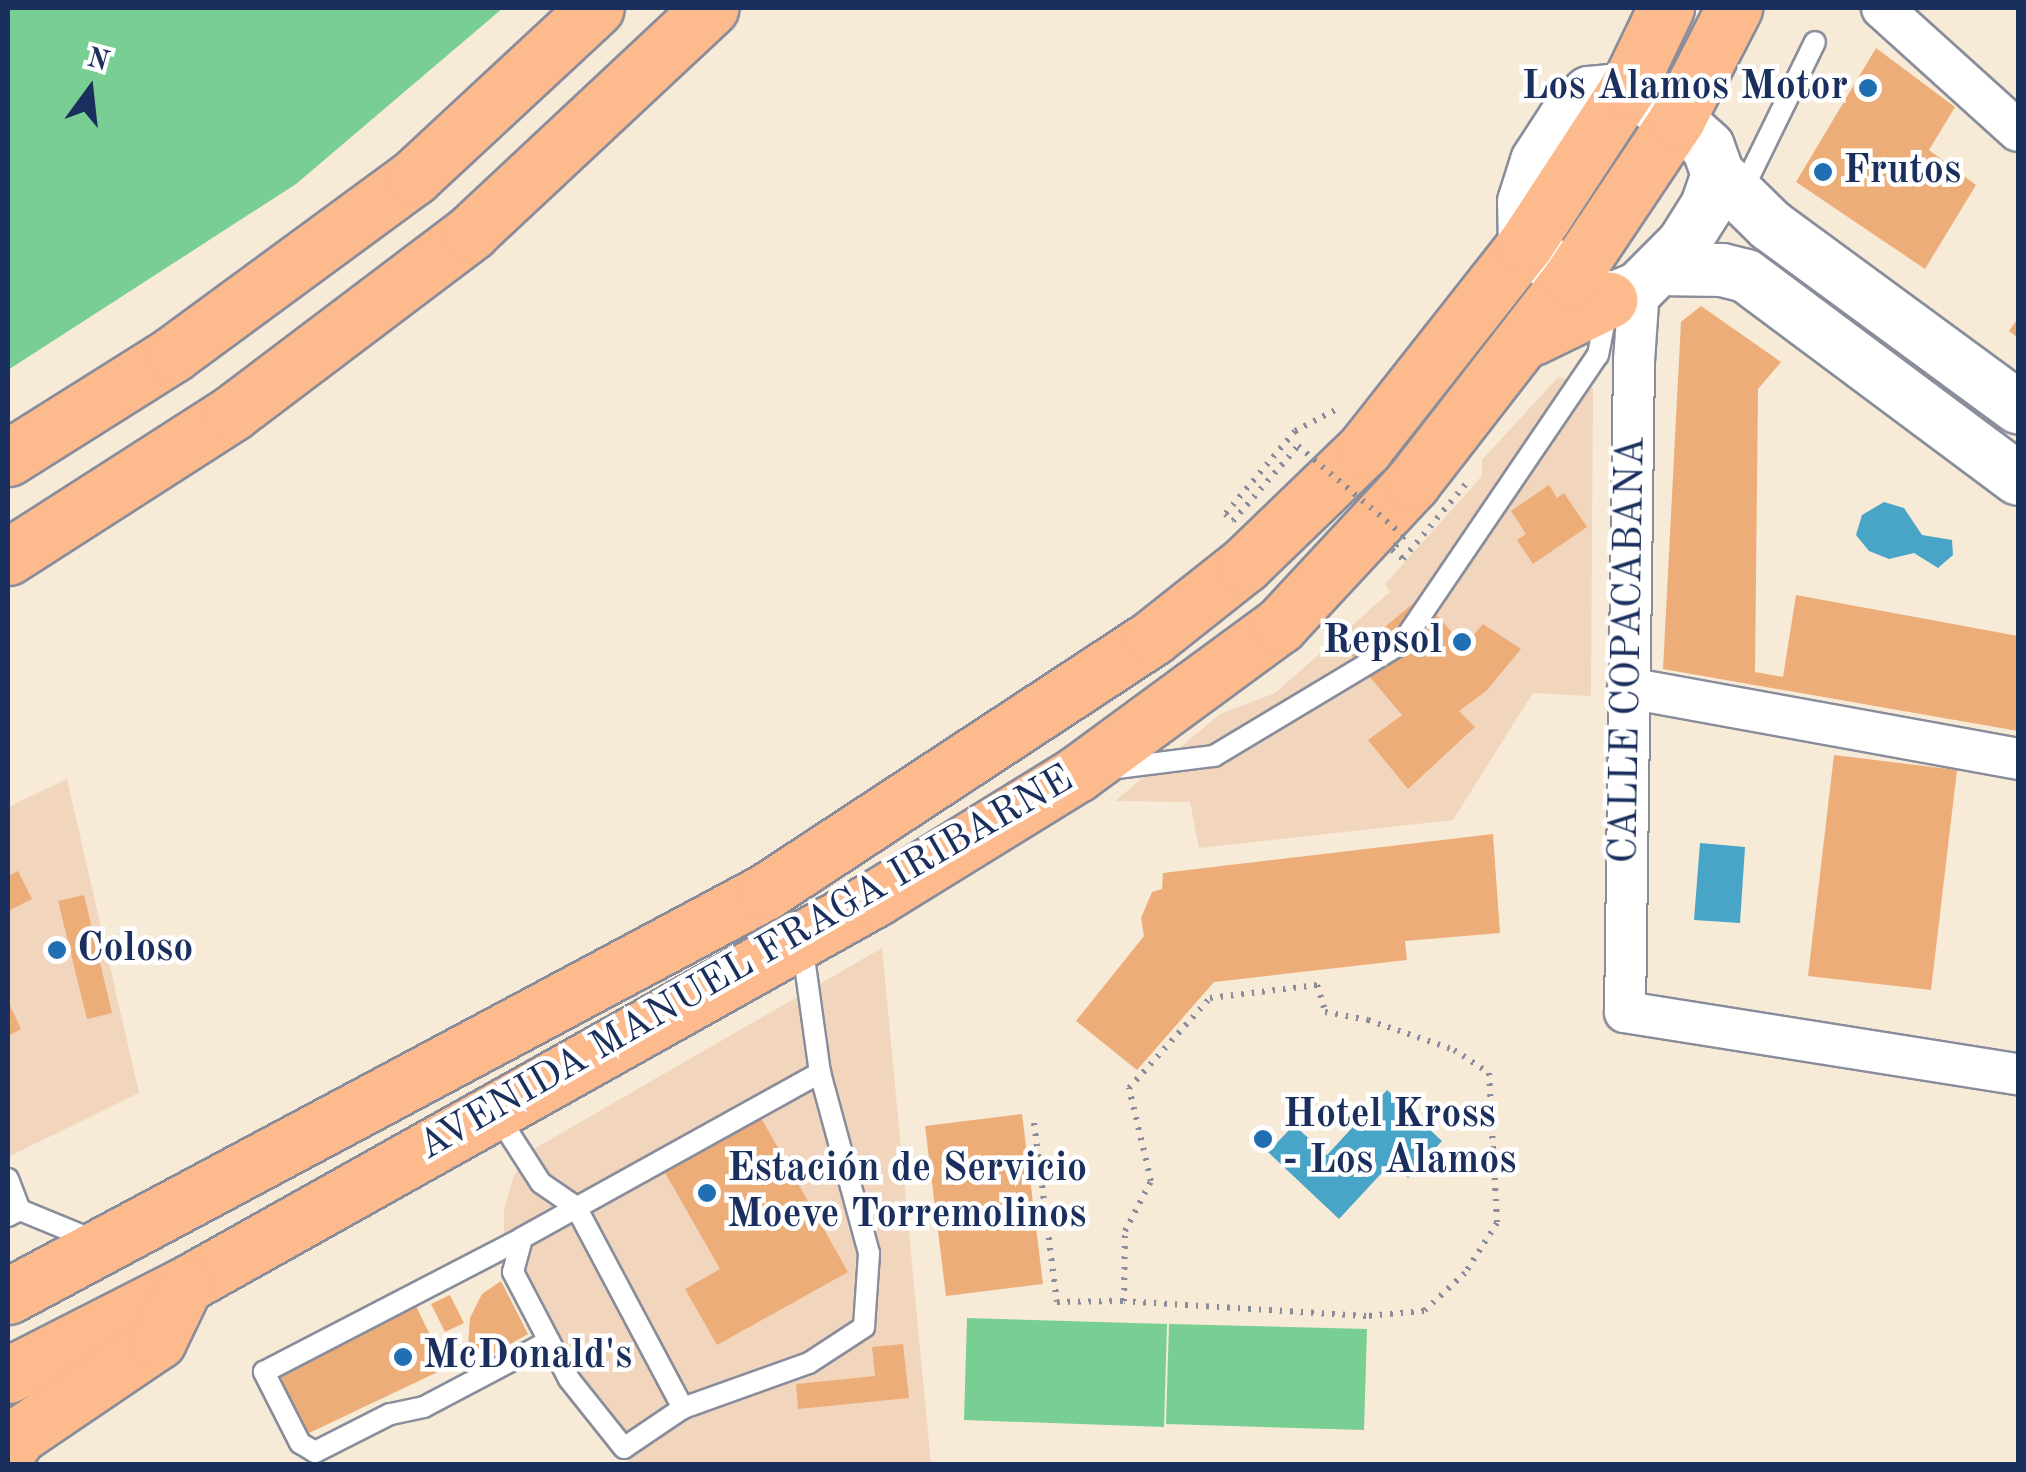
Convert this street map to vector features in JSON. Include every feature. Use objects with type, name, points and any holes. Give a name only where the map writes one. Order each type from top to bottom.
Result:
[{"type":"main road","points":[[8,458],[173,354],[414,177],[596,8]]},
{"type":"main road","points":[[8,557],[232,413],[471,232],[710,8]]},
{"type":"main road","points":[[1608,91],[1641,8]]},
{"type":"main road","points":[[1608,91],[1666,8]]},
{"type":"main road","points":[[1677,119],[1722,30],[1754,8]]},
{"type":"main road","name":"AVENIDA MANUEL FRAGA IRIBARNE","points":[[8,1296],[765,892],[1153,637],[1244,564],[1365,448],[1486,299],[1525,224],[1608,91]]},
{"type":"main road","name":"AVENIDA MANUEL FRAGA IRIBARNE","points":[[8,1375],[185,1285],[801,940],[1077,774],[1280,625],[1412,483],[1521,343],[1620,284],[1677,119]]},
{"type":"main road","points":[[8,1450],[19,1435],[158,1340],[185,1285]]},
{"type":"street","points":[[1891,10],[2018,131]]},
{"type":"street","points":[[1608,91],[1677,119],[1708,148],[1742,198],[2018,407]]},
{"type":"street","points":[[1722,270],[1727,236],[1741,223],[1742,198]]},
{"type":"street","points":[[1620,284],[1707,206],[1742,198]]},
{"type":"street","points":[[1525,224],[1620,284],[1722,270],[1746,276],[2018,479]]},
{"type":"street","name":"CALLE COPACABANA","points":[[1620,284],[1628,688],[1625,1012],[2018,1074]]},
{"type":"street","points":[[1628,688],[2018,758]]},
{"type":"lane","points":[[1742,198],[1815,42]]},
{"type":"lane","points":[[1077,774],[1214,756],[1402,643],[1598,355],[1620,284]]},
{"type":"lane","points":[[522,1238],[513,1272],[569,1380],[624,1448],[683,1408],[809,1363],[864,1327],[869,1252],[820,1073],[801,940]]},
{"type":"lane","points":[[549,1341],[424,1408],[390,1414],[315,1452],[300,1443],[264,1372],[522,1238],[820,1073]]},
{"type":"lane","points":[[495,1112],[541,1182],[576,1207],[683,1408]]},
{"type":"lane","points":[[8,1179],[14,1213],[104,1244]]},
{"type":"path","points":[[1338,409],[1295,431],[1225,514],[1233,521],[1298,446],[1404,536],[1392,550],[1402,559],[1469,480]]},
{"type":"path","points":[[1034,1122],[1057,1302],[1124,1302],[1366,1316],[1424,1311],[1465,1273],[1497,1223],[1489,1073],[1454,1050],[1368,1020],[1325,1012],[1317,986],[1210,998],[1129,1088],[1151,1180],[1125,1231],[1124,1302]]},
{"type":"shaded area","name":"Repsol","points":[[1558,377],[1593,388],[1591,696],[1533,693],[1453,820],[1199,848],[1190,802],[1115,801],[1220,714],[1275,693],[1390,592],[1385,584],[1475,484],[1482,475],[1482,460]]},
{"type":"shaded area","name":"Coloso","points":[[67,779],[139,1093],[8,1157],[8,807]]},
{"type":"shaded area","name":"Estación de Servicio Moeve Torremolinos","points":[[882,948],[931,1464],[630,1464],[504,1235],[504,1210],[514,1175],[532,1150]]},
{"type":"green space","points":[[8,8],[503,8],[296,184],[8,370]]},
{"type":"green space","points":[[967,1318],[1167,1324],[1164,1427],[964,1420]]},
{"type":"green space","points":[[1169,1324],[1367,1329],[1364,1430],[1166,1424]]},
{"type":"water","points":[[1884,502],[1904,508],[1922,535],[1952,540],[1953,555],[1938,568],[1914,553],[1889,559],[1869,551],[1856,535],[1862,515]]},
{"type":"water","points":[[1700,843],[1745,847],[1740,923],[1694,920]]},
{"type":"water","points":[[1387,1090],[1442,1141],[1408,1178],[1391,1163],[1339,1219],[1268,1152],[1294,1125],[1327,1155]]},
{"type":"building","points":[[1876,48],[1955,107],[1929,150],[1976,185],[1925,269],[1796,182]]},
{"type":"building","points":[[1701,306],[1781,362],[1758,389],[1755,672],[1783,677],[1796,595],[2018,636],[2018,731],[1663,669],[1681,322]]},
{"type":"building","points":[[2018,318],[2018,338],[2009,331]]},
{"type":"building","points":[[1549,485],[1557,498],[1564,493],[1587,527],[1533,564],[1517,540],[1526,534],[1511,511]]},
{"type":"building","points":[[1421,597],[1464,646],[1483,624],[1521,649],[1486,691],[1459,711],[1475,727],[1408,789],[1368,740],[1402,715],[1351,655]]},
{"type":"building","points":[[1834,755],[1957,770],[1931,990],[1808,976]]},
{"type":"building","points":[[1493,834],[1500,933],[1405,941],[1407,960],[1214,982],[1137,1070],[1076,1021],[1144,936],[1141,918],[1152,892],[1162,889],[1163,873]]},
{"type":"building","points":[[18,871],[32,899],[8,911],[8,876]]},
{"type":"building","points":[[84,895],[112,1013],[87,1019],[58,901]]},
{"type":"building","points":[[8,1001],[21,1029],[8,1036]]},
{"type":"building","points":[[1022,1114],[1043,1284],[946,1296],[925,1126]]},
{"type":"building","points":[[760,1116],[848,1272],[717,1345],[685,1289],[720,1269],[663,1169]]},
{"type":"building","points":[[501,1281],[528,1334],[475,1364],[468,1347],[470,1318],[482,1294]]},
{"type":"building","points":[[450,1295],[464,1323],[445,1332],[431,1304]]},
{"type":"building","points":[[415,1304],[446,1368],[307,1434],[277,1370]]},
{"type":"building","points":[[903,1344],[909,1398],[798,1409],[796,1384],[875,1376],[872,1347]]},
{"type":"place","name":"Los Alamos Motor","points":[[1868,88]]},
{"type":"place","name":"Frutos","points":[[1823,172]]},
{"type":"place","name":"Repsol","points":[[1462,642]]},
{"type":"place","name":"Coloso","points":[[57,950]]},
{"type":"place","name":"Hotel Kross - Los Alamos","points":[[1263,1139]]},
{"type":"place","name":"Estación de Servicio Moeve Torremolinos","points":[[707,1193]]},
{"type":"place","name":"McDonald's","points":[[403,1357]]}]
